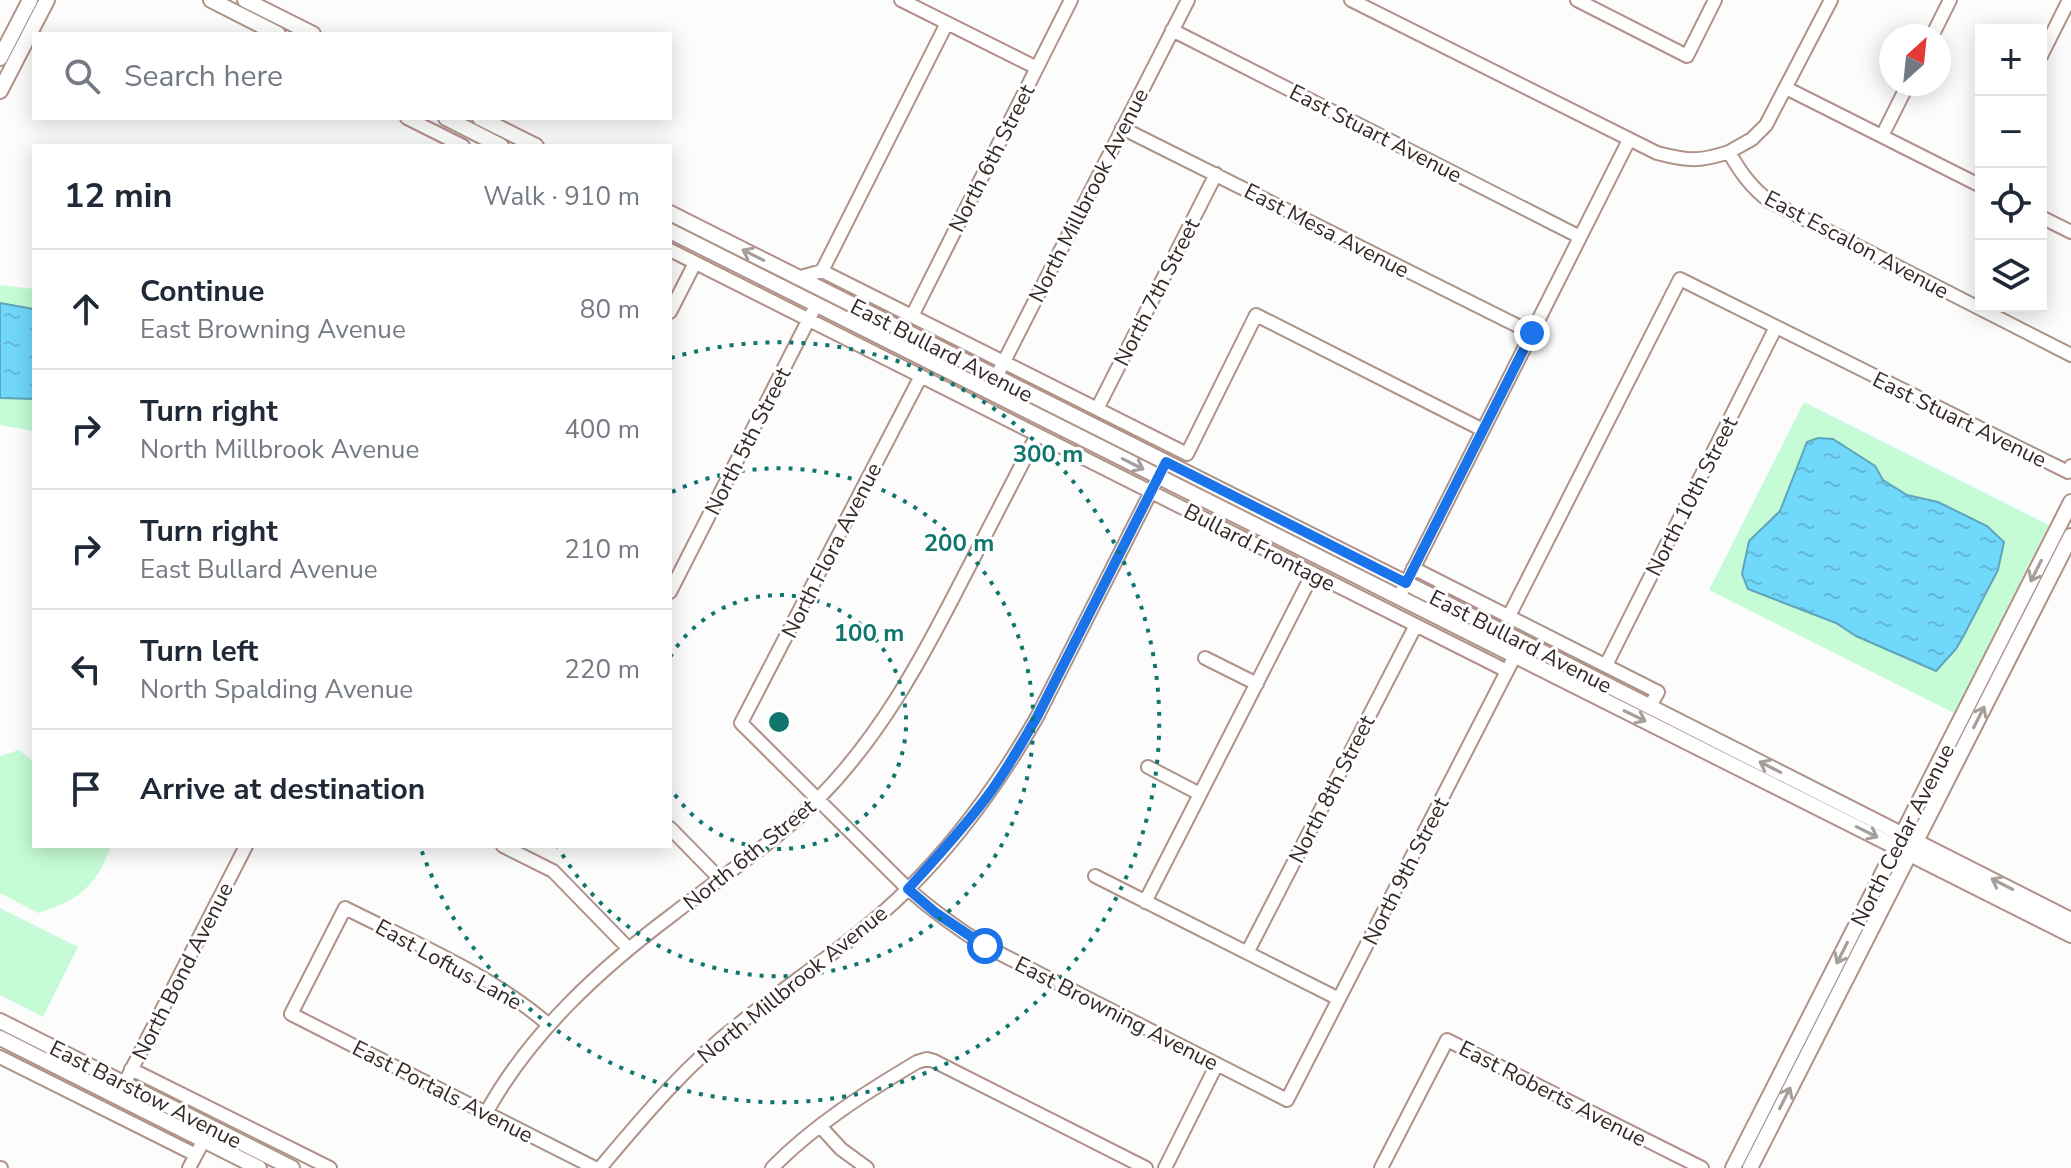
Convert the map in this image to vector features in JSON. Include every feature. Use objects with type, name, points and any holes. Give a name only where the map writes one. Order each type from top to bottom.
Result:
[{"type":"main road","points":[[0,58],[30,0]]},
{"type":"main road","points":[[0,91],[47,0]]},
{"type":"main road","points":[[211,0],[274,32]]},
{"type":"main road","points":[[245,0],[309,32]]},
{"type":"main road","points":[[240,15],[246,11],[253,12],[292,32]]},
{"type":"main road","points":[[450,120],[497,144]]},
{"type":"main road","points":[[484,120],[532,144]]},
{"type":"main road","name":"East Bullard Avenue","points":[[672,214],[797,278],[819,298]]},
{"type":"main road","name":"East Bullard Avenue","points":[[672,232],[819,298],[992,384],[1166,462],[1650,706],[2071,935]]},
{"type":"main road","name":"East Bullard Avenue","points":[[992,384],[1158,477],[1515,656],[2071,920]]},
{"type":"main road","name":"North Cedar Avenue","points":[[1750,1168],[2071,502]]},
{"type":"main road","name":"North Cedar Avenue","points":[[1733,1168],[2071,536]]},
{"type":"main road","name":"East Barstow Avenue","points":[[0,1021],[121,1090],[207,1134],[292,1168]]},
{"type":"main road","name":"East Barstow Avenue","points":[[0,1038],[121,1090]]},
{"type":"main road","name":"East Barstow Avenue","points":[[207,1134],[259,1168]]},
{"type":"street","points":[[901,0],[1037,68]]},
{"type":"street","name":"North 6th Street","points":[[912,316],[1071,0]]},
{"type":"street","name":"North Millbrook Avenue","points":[[992,384],[1188,0]]},
{"type":"street","points":[[1351,0],[1629,140],[1657,153],[1684,160],[1706,160],[1729,152],[1752,139],[1766,125],[1831,0]]},
{"type":"street","points":[[1577,0],[1687,56],[1715,0]]},
{"type":"street","points":[[1938,24],[1950,0]]},
{"type":"street","points":[[2047,44],[2069,0]]},
{"type":"street","points":[[822,271],[947,23]]},
{"type":"street","name":"East Stuart Avenue","points":[[1172,30],[1580,237]]},
{"type":"street","points":[[1786,88],[1975,180]]},
{"type":"street","points":[[1882,136],[1902,96]]},
{"type":"street","points":[[411,120],[459,144]]},
{"type":"street","name":"East Mesa Avenue","points":[[1122,128],[1532,333]]},
{"type":"street","points":[[1399,597],[1629,140]]},
{"type":"street","name":"East Escalon Avenue","points":[[1729,152],[1741,174],[1769,201],[2071,355]]},
{"type":"street","name":"North 7th Street","points":[[1097,409],[1216,174]]},
{"type":"street","points":[[2047,220],[2071,232]]},
{"type":"street","name":"Bullard Frontage","points":[[672,251],[1507,671]]},
{"type":"street","points":[[672,308],[695,263]]},
{"type":"street","points":[[797,278],[822,271],[1187,454],[1256,315],[1483,430]]},
{"type":"street","name":"East Stuart Avenue","points":[[1509,616],[1680,279],[2069,469]]},
{"type":"street","name":"North 5th Street","points":[[672,588],[819,298]]},
{"type":"street","name":"North 10th Street","points":[[1606,665],[1776,327]]},
{"type":"street","name":"North Flora Avenue","points":[[741,723],[921,376]]},
{"type":"street","name":"North 6th Street","points":[[486,1113],[521,1058],[588,985],[629,949],[784,831],[841,775],[864,747],[918,665],[1037,435]]},
{"type":"street","name":"North Millbrook Avenue","points":[[598,1168],[692,1065],[737,1025],[851,940],[908,889],[953,839],[988,795],[1037,717],[1166,462]]},
{"type":"street","points":[[1413,568],[1658,692],[1650,706]]},
{"type":"street","points":[[1145,902],[1313,573]]},
{"type":"street","name":"North 8th Street","points":[[1247,953],[1416,625]]},
{"type":"street","name":"North 9th Street","points":[[1287,1100],[1522,642]]},
{"type":"street","points":[[1205,658],[1257,684]]},
{"type":"street","name":"East Browning Avenue","points":[[741,723],[936,913],[985,946],[1287,1100]]},
{"type":"street","points":[[1148,767],[1200,794]]},
{"type":"street","points":[[672,830],[721,880]]},
{"type":"street","name":"North Bond Avenue","points":[[121,1090],[245,848]]},
{"type":"street","points":[[507,848],[553,871],[629,949]]},
{"type":"street","points":[[1095,876],[1339,999]]},
{"type":"street","name":"East Portals Avenue","points":[[345,908],[291,1014],[598,1168]]},
{"type":"street","name":"East Loftus Lane","points":[[345,908],[499,986],[549,1025]]},
{"type":"street","name":"East Roberts Avenue","points":[[1381,1168],[1447,1040],[1702,1168]]},
{"type":"street","points":[[0,1057],[196,1155]]},
{"type":"street","points":[[772,1168],[820,1126],[873,1088],[927,1059],[1146,1168]]},
{"type":"street","points":[[1165,1168],[1217,1064]]},
{"type":"street","points":[[131,1069],[330,1168]]},
{"type":"street","points":[[820,1126],[841,1149],[867,1168]]},
{"type":"street","points":[[189,1168],[207,1134]]},
{"type":"green space","points":[[0,285],[32,289],[32,431],[0,425]]},
{"type":"green space","points":[[1804,402],[2049,525],[1954,713],[1709,590]]},
{"type":"green space","points":[[19,750],[32,760],[32,848],[110,848],[99,872],[84,890],[65,903],[38,913],[0,893],[0,756]]},
{"type":"green space","points":[[0,908],[78,947],[43,1017],[0,995]]},
{"type":"water","points":[[0,303],[32,309],[32,399],[0,398]]},
{"type":"water","points":[[1818,438],[1833,439],[1875,466],[1883,480],[1907,495],[1938,502],[1987,526],[2004,542],[1998,570],[1964,635],[1936,671],[1856,636],[1836,623],[1748,589],[1742,574],[1749,541],[1780,511],[1807,442]]},
{"type":"route","points":[[985,946],[936,913],[908,889],[953,839],[1013,758],[1037,717],[1166,462],[1406,583],[1532,333]]}]
